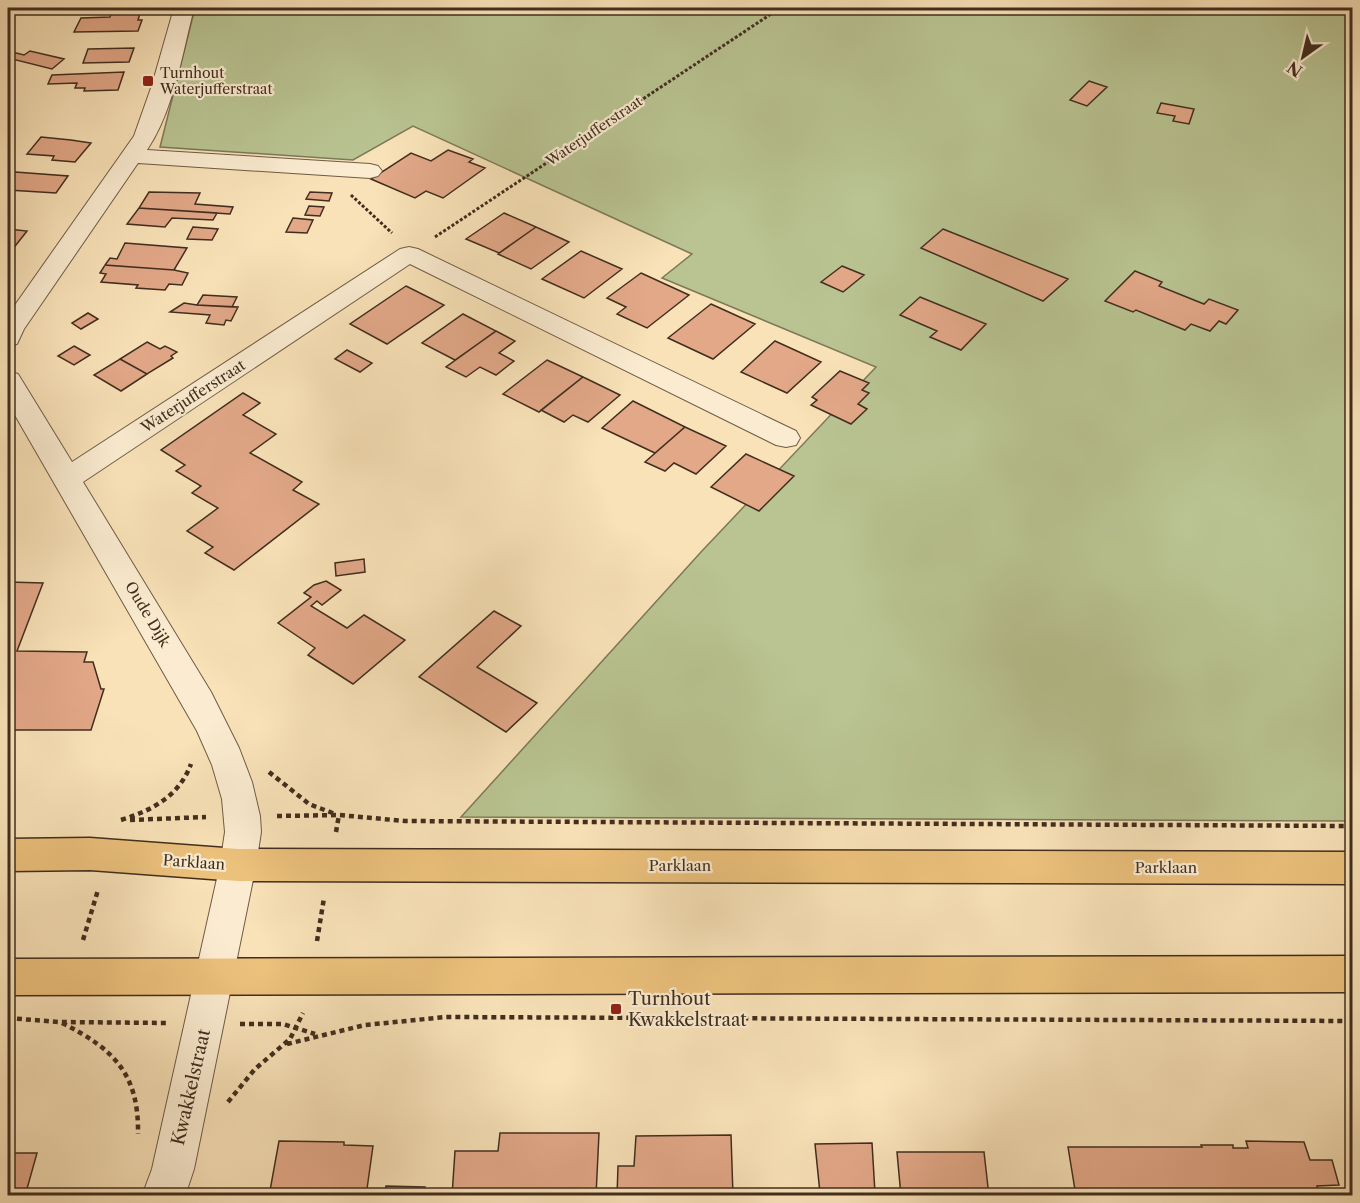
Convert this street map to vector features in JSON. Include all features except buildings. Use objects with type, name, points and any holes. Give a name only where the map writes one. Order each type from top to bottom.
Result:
[{"type":"main road","name":"Parklaan","points":[[8,855],[108,856],[238,865],[1353,868]]},
{"type":"main road","points":[[8,977],[1353,974]]},
{"type":"street","points":[[8,338],[11,329],[145,136],[163,85],[184,8]]},
{"type":"street","points":[[130,156],[370,171]]},
{"type":"street","points":[[411,253],[786,438]]},
{"type":"street","name":"Waterjufferstraat","points":[[67,479],[411,253]]},
{"type":"street","name":"Oude Dijk","points":[[8,380],[207,715],[225,754],[238,800],[243,831],[238,865]]},
{"type":"street","name":"Kwakkelstraat","points":[[163,1196],[173,1169],[238,865]]},
{"type":"path","name":"Waterjufferstraat","points":[[411,253],[780,8]]},
{"type":"path","points":[[322,168],[411,253]]},
{"type":"path","points":[[59,1022],[120,820],[159,805],[179,788],[189,770],[207,715]]},
{"type":"path","points":[[1353,826],[405,821],[339,815],[299,1028],[287,1044],[316,1035],[399,1020],[446,1017],[1353,1021]]},
{"type":"path","points":[[8,1018],[59,1022],[93,1041],[124,1067],[133,1090],[139,1121],[138,1138]]},
{"type":"path","points":[[299,1028],[316,1035]]},
{"type":"green space","points":[[195,8],[1352,8],[1352,821],[461,817],[701,552],[876,367],[662,278],[692,254],[413,126],[353,160],[160,147]]},
{"type":"place","name":"Turnhout Waterjufferstraat","points":[[148,81]]},
{"type":"place","name":"Turnhout Kwakkelstraat","points":[[616,1009]]}]
